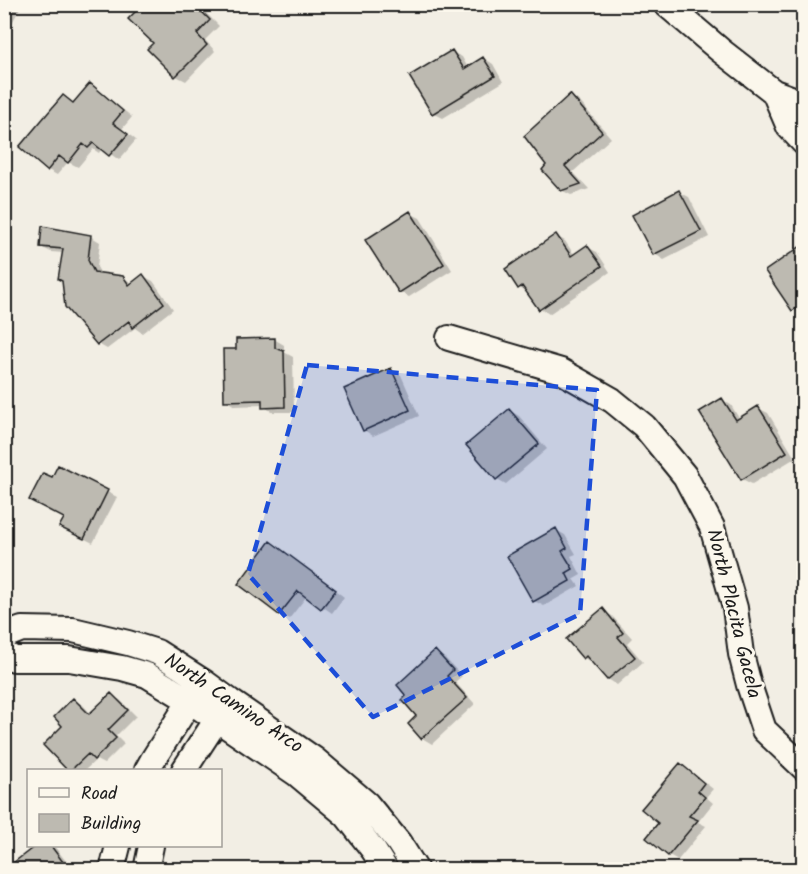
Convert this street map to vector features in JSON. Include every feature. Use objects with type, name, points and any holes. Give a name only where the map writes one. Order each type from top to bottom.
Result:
[{"type":"street","points":[[666,4],[774,92],[804,103]]},
{"type":"street","points":[[774,92],[789,127],[804,142]]},
{"type":"street","name":"North Placita Gacela","points":[[449,338],[561,371],[612,400],[644,426],[685,476],[712,527],[735,608],[741,654],[764,730],[804,768]]},
{"type":"street","name":"North Camino Arco","points":[[4,636],[22,629],[73,630],[157,652],[197,691],[223,710],[346,815],[386,870]]},
{"type":"street","name":"North Camino Arco","points":[[4,653],[14,659],[69,659],[122,668],[197,691]]},
{"type":"street","points":[[148,769],[197,691]]},
{"type":"street","points":[[185,769],[223,710]]},
{"type":"street","name":"North Camino Arco","points":[[223,710],[314,759],[367,804],[399,843],[416,870]]},
{"type":"street","points":[[112,870],[118,847]]},
{"type":"street","points":[[146,870],[151,847]]},
{"type":"highlighted area","points":[[307,365],[597,390],[580,614],[373,717],[248,574]]},
{"type":"building","points":[[143,4],[194,4],[210,20],[197,34],[207,45],[175,77],[147,49],[153,43],[128,19]]},
{"type":"building","points":[[452,50],[464,69],[483,57],[495,76],[432,114],[409,76]]},
{"type":"building","points":[[90,83],[123,111],[113,123],[128,134],[109,156],[93,143],[88,148],[83,144],[68,163],[59,156],[47,171],[19,147],[63,95],[73,103]]},
{"type":"building","points":[[570,94],[602,132],[565,166],[581,184],[561,191],[542,170],[546,165],[524,136]]},
{"type":"building","points":[[679,190],[701,231],[653,255],[632,215]]},
{"type":"building","points":[[410,211],[444,264],[399,293],[365,240]]},
{"type":"building","points":[[42,226],[91,235],[88,260],[94,272],[123,276],[129,285],[143,274],[164,303],[132,328],[129,321],[97,345],[65,307],[62,281],[58,279],[63,249],[40,247]]},
{"type":"building","points":[[556,234],[571,256],[587,245],[602,266],[539,310],[522,286],[518,289],[505,269]]},
{"type":"building","points":[[804,244],[804,303],[792,311],[765,271]]},
{"type":"building","points":[[275,338],[275,348],[284,351],[285,407],[262,408],[262,400],[224,401],[223,349],[236,349],[236,339]]},
{"type":"building","points":[[391,368],[410,410],[363,431],[344,389]]},
{"type":"building","points":[[722,398],[736,420],[758,406],[787,452],[741,480],[699,412]]},
{"type":"building","points":[[509,409],[539,444],[496,480],[466,445]]},
{"type":"building","points":[[58,465],[108,490],[84,539],[59,527],[64,518],[29,500],[43,473],[52,477]]},
{"type":"building","points":[[556,528],[567,548],[562,551],[573,569],[566,573],[570,581],[533,602],[507,556]]},
{"type":"building","points":[[270,541],[336,590],[321,609],[298,591],[279,615],[238,584]]},
{"type":"building","points":[[603,608],[623,633],[618,637],[635,657],[607,680],[586,656],[583,659],[566,639]]},
{"type":"building","points":[[435,650],[453,670],[447,676],[467,698],[421,739],[408,724],[416,716],[402,700],[406,696],[397,685]]},
{"type":"building","points":[[111,693],[128,710],[108,730],[116,738],[94,760],[88,754],[72,769],[66,769],[43,745],[62,726],[54,717],[73,698],[89,714]]},
{"type":"building","points":[[680,763],[704,783],[698,791],[705,797],[689,816],[698,820],[668,856],[646,838],[658,823],[641,809]]},
{"type":"building","points":[[34,847],[52,847],[69,870],[4,870]]}]
